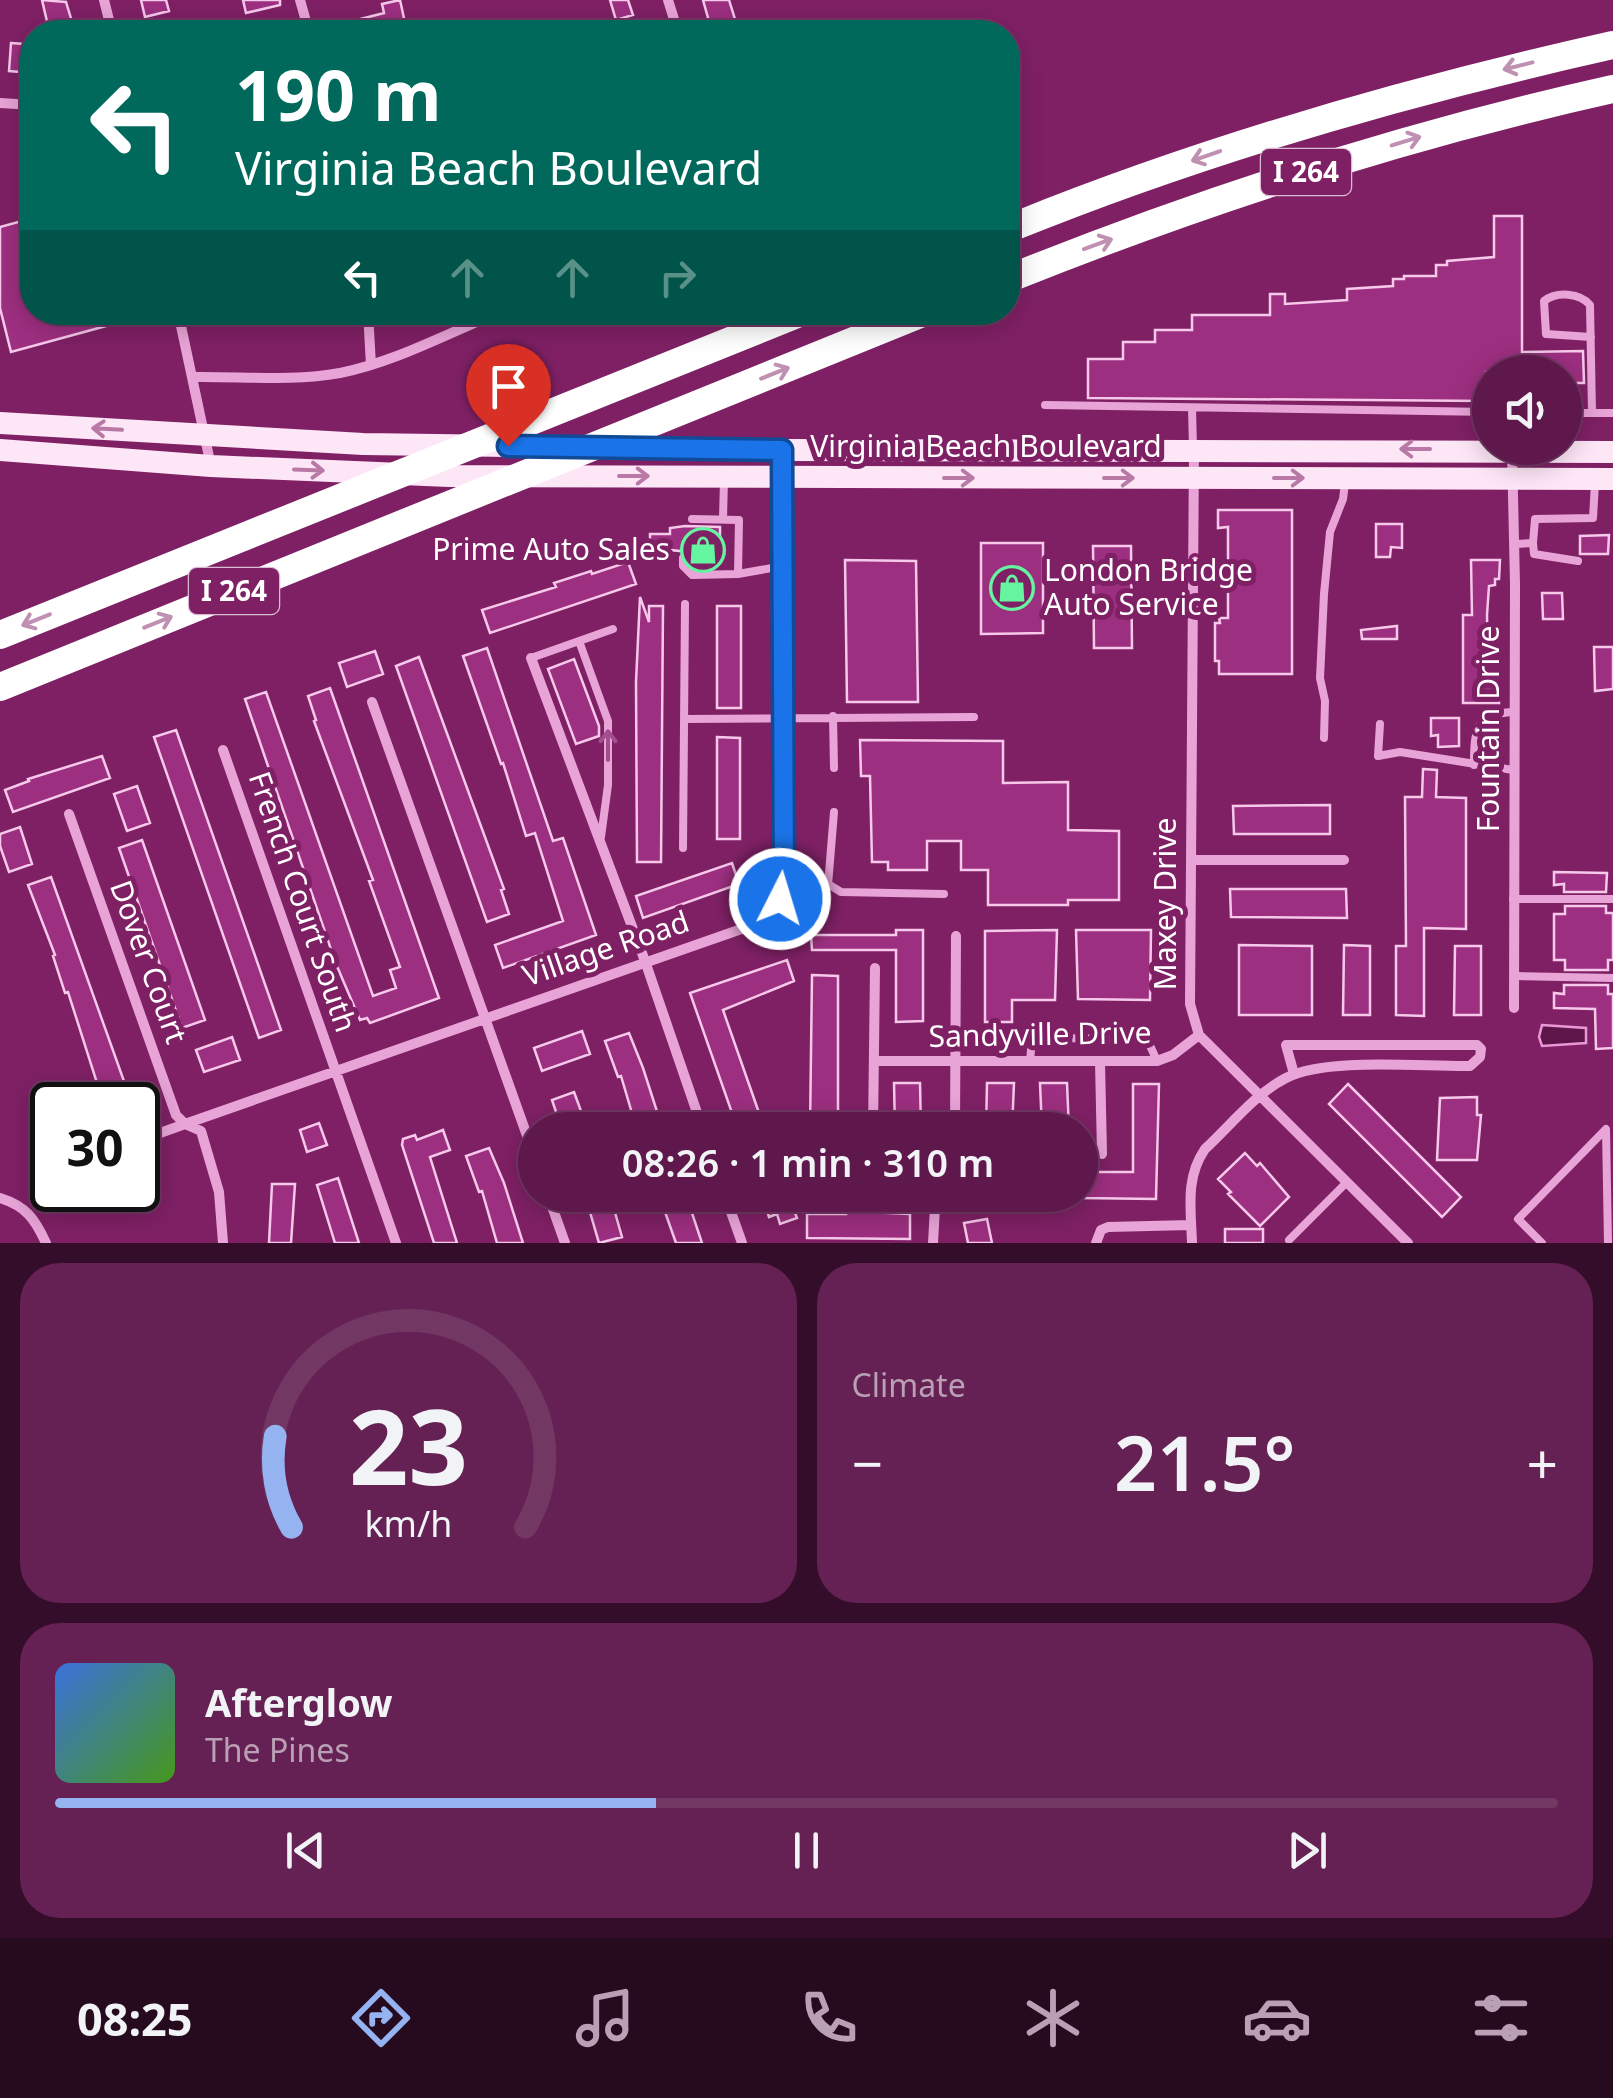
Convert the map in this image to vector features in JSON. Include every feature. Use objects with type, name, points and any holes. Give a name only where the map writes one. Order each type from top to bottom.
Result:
[{"type":"highway","name":"I 264","points":[[1020,224],[1316,119],[1613,45]]},
{"type":"highway","name":"I 264","points":[[1020,275],[1330,164],[1436,132],[1613,89]]},
{"type":"highway","name":"I 264","points":[[0,635],[770,325]]},
{"type":"highway","name":"I 264","points":[[0,687],[893,325]]},
{"type":"main road","name":"Virginia Beach Boulevard","points":[[0,423],[383,444],[782,450],[1472,449]]},
{"type":"main road","name":"Virginia Beach Boulevard","points":[[0,450],[211,466],[449,476],[1604,479]]},
{"type":"main road","name":"Virginia Beach Boulevard","points":[[1582,451],[1613,452]]},
{"type":"street","points":[[181,325],[211,466]]},
{"type":"street","points":[[369,325],[371,365]]},
{"type":"street","points":[[192,377],[308,377],[371,365],[468,325]]},
{"type":"street","name":"Maxey Drive","points":[[1194,448],[1190,1004],[1199,1036]]},
{"type":"street","name":"Village Road","points":[[160,1133],[762,920],[780,899],[784,870],[782,450]]},
{"type":"street","name":"Fountain Drive","points":[[1513,465],[1514,1008]]},
{"type":"street","points":[[531,658],[697,1112]]},
{"type":"street","points":[[372,702],[519,1112]]},
{"type":"street","name":"French Court South","points":[[222,750],[396,1243]]},
{"type":"street","name":"Dover Court","points":[[69,814],[176,1115],[200,1131],[212,1161],[220,1192],[224,1243]]},
{"type":"street","points":[[1191,860],[1344,860]]},
{"type":"street","points":[[954,1112],[956,936]]},
{"type":"street","points":[[874,968],[874,1112]]},
{"type":"street","points":[[1199,1036],[1408,1243]]},
{"type":"street","name":"Sandyville Drive","points":[[874,1062],[1157,1060],[1173,1055],[1199,1036]]},
{"type":"street","points":[[1192,1243],[1190,1188],[1196,1162],[1273,1086],[1294,1074],[1322,1067],[1470,1066],[1480,1057],[1481,1049],[1477,1045],[1286,1046],[1294,1074]]},
{"type":"street","points":[[1100,1062],[1102,1154]]},
{"type":"street","points":[[0,1198],[27,1210],[46,1243]]},
{"type":"street","points":[[554,1212],[565,1243]]},
{"type":"street","points":[[731,1212],[742,1243]]},
{"type":"street","points":[[933,1243],[935,1212]]},
{"type":"street","points":[[1096,1243],[1101,1230],[1108,1227],[1191,1225]]},
{"type":"lane","points":[[1591,336],[1546,334],[1544,300],[1553,296],[1585,298],[1590,305],[1591,336],[1592,413]]},
{"type":"lane","points":[[1045,406],[1472,412]]},
{"type":"lane","points":[[1192,408],[1194,448]]},
{"type":"lane","points":[[1582,413],[1613,414]]},
{"type":"lane","points":[[724,476],[724,519]]},
{"type":"lane","points":[[1324,738],[1325,701],[1320,678],[1324,594],[1330,532],[1343,499],[1345,478]]},
{"type":"lane","points":[[1578,562],[1534,554],[1535,519],[1593,518],[1604,479]]},
{"type":"lane","points":[[692,518],[739,520],[738,574]]},
{"type":"lane","points":[[1514,544],[1534,543]]},
{"type":"lane","points":[[684,558],[684,566],[692,575],[738,574],[783,566]]},
{"type":"lane","points":[[683,848],[685,604]]},
{"type":"lane","points":[[531,658],[613,629]]},
{"type":"lane","points":[[579,641],[608,721],[608,785],[600,842]]},
{"type":"lane","points":[[1474,765],[1478,728],[1484,719],[1496,713],[1514,712]]},
{"type":"lane","points":[[832,716],[834,768]]},
{"type":"lane","points":[[684,719],[974,717]]},
{"type":"lane","points":[[1380,724],[1378,756],[1400,752],[1513,770]]},
{"type":"lane","points":[[828,884],[834,812]]},
{"type":"lane","points":[[784,870],[813,876],[841,892],[944,894]]},
{"type":"lane","points":[[1513,899],[1613,899]]},
{"type":"lane","points":[[1514,976],[1613,978]]},
{"type":"lane","points":[[1030,1062],[1032,1038],[1147,1039],[1157,1060]]},
{"type":"lane","points":[[1542,1243],[1518,1219],[1606,1129],[1608,1243]]},
{"type":"lane","points":[[1289,1240],[1346,1182]]},
{"type":"shaded area","points":[[1542,1025],[1586,1028],[1586,1043],[1542,1046]]},
{"type":"building","points":[[42,0],[66,2],[71,20],[47,20]]},
{"type":"building","points":[[141,0],[166,0],[169,11],[145,17]]},
{"type":"building","points":[[243,0],[280,0],[280,5],[246,13]]},
{"type":"building","points":[[400,0],[404,20],[356,20],[384,13],[382,4]]},
{"type":"building","points":[[610,0],[628,0],[633,15],[616,20]]},
{"type":"building","points":[[703,0],[729,0],[735,20],[709,20]]},
{"type":"building","points":[[11,43],[20,44],[20,72],[9,71]]},
{"type":"building","points":[[1494,216],[1522,216],[1522,352],[1583,351],[1584,383],[1582,355],[1472,355],[1472,401],[1088,398],[1088,359],[1123,359],[1123,342],[1155,342],[1155,330],[1192,330],[1192,315],[1270,315],[1270,294],[1285,294],[1285,304],[1347,300],[1347,289],[1393,286],[1393,279],[1404,276],[1436,276],[1436,265],[1447,265],[1447,261],[1494,257]]},
{"type":"building","points":[[20,221],[20,325],[110,325],[11,352],[0,308],[0,227]]},
{"type":"building","points":[[1218,510],[1292,510],[1292,674],[1219,674],[1215,623],[1220,623],[1219,618],[1228,618],[1228,527],[1218,528]]},
{"type":"building","points":[[1376,524],[1402,524],[1402,548],[1391,547],[1390,557],[1376,557]]},
{"type":"building","points":[[720,527],[720,546],[711,546],[711,554],[650,548],[650,534],[670,534],[670,528]]},
{"type":"building","points":[[1609,535],[1608,554],[1580,554],[1580,536]]},
{"type":"building","name":"London Bridge Auto Service","points":[[981,543],[1043,543],[1043,633],[981,634]]},
{"type":"building","points":[[1093,546],[1131,546],[1132,648],[1094,648]]},
{"type":"building","points":[[845,560],[916,561],[918,702],[847,702]]},
{"type":"building","points":[[1471,560],[1500,560],[1499,579],[1489,586],[1487,615],[1488,667],[1498,667],[1499,703],[1463,703],[1463,615],[1472,615]]},
{"type":"building","points":[[628,562],[636,584],[490,633],[482,610],[556,587],[554,583]]},
{"type":"building","points":[[1542,593],[1562,593],[1563,619],[1543,619]]},
{"type":"building","points":[[640,597],[649,622],[649,606],[663,606],[661,862],[637,862],[636,682]]},
{"type":"building","points":[[717,606],[741,606],[741,708],[717,708]]},
{"type":"building","points":[[1397,626],[1397,639],[1362,639],[1361,630]]},
{"type":"building","points":[[1594,647],[1613,647],[1613,689],[1595,691]]},
{"type":"building","points":[[487,648],[553,841],[563,838],[596,935],[503,968],[495,945],[563,921],[535,833],[526,836],[463,656]]},
{"type":"building","points":[[375,651],[383,674],[347,687],[339,663]]},
{"type":"building","points":[[419,657],[504,889],[501,890],[509,914],[487,922],[396,666]]},
{"type":"building","points":[[574,659],[599,726],[599,736],[576,744],[548,669]]},
{"type":"building","points":[[330,688],[439,998],[370,1023],[367,1018],[360,1020],[336,964],[245,699],[266,692],[373,996],[396,988],[390,970],[400,967],[369,881],[373,880],[314,721],[308,696]]},
{"type":"building","points":[[1431,718],[1459,718],[1459,746],[1438,747],[1438,735],[1431,736]]},
{"type":"building","points":[[176,730],[281,1030],[259,1038],[154,737]]},
{"type":"building","points":[[717,737],[740,738],[740,839],[717,839]]},
{"type":"building","points":[[860,740],[1003,741],[1003,783],[1068,782],[1068,830],[1119,831],[1119,900],[1068,900],[1068,905],[988,905],[988,870],[961,870],[961,841],[927,841],[927,870],[888,870],[888,862],[872,862],[870,776],[861,776]]},
{"type":"building","points":[[102,756],[110,778],[13,812],[5,790]]},
{"type":"building","points":[[1423,769],[1437,770],[1436,797],[1466,798],[1466,929],[1424,928],[1424,1016],[1396,1015],[1396,946],[1406,946],[1405,797],[1422,797]]},
{"type":"building","points":[[137,786],[150,823],[127,831],[114,794]]},
{"type":"building","points":[[1330,805],[1330,834],[1234,834],[1233,806]]},
{"type":"building","points":[[20,827],[32,864],[9,872],[0,834]]},
{"type":"building","points":[[142,840],[205,1020],[182,1028],[119,848]]},
{"type":"building","points":[[732,863],[739,884],[643,918],[636,896]]},
{"type":"building","points":[[1554,872],[1607,873],[1606,892],[1564,892],[1564,884],[1554,885]]},
{"type":"building","points":[[51,877],[124,1082],[97,1082],[28,885]]},
{"type":"building","points":[[1230,889],[1346,889],[1347,918],[1231,917]]},
{"type":"building","points":[[1565,906],[1606,906],[1606,913],[1613,913],[1613,960],[1608,960],[1608,970],[1565,970],[1565,960],[1554,960],[1554,914],[1565,914]]},
{"type":"building","points":[[896,930],[923,930],[923,1021],[896,1022],[896,950],[812,950],[811,935],[896,935]]},
{"type":"building","points":[[1057,930],[1055,1000],[1012,1000],[1012,1022],[985,1022],[985,931]]},
{"type":"building","points":[[1076,930],[1151,930],[1150,1000],[1078,999]]},
{"type":"building","points":[[1239,945],[1312,946],[1312,1015],[1239,1015]]},
{"type":"building","points":[[1344,945],[1370,946],[1370,1015],[1343,1015]]},
{"type":"building","points":[[1455,946],[1481,946],[1481,1015],[1454,1015]]},
{"type":"building","points":[[787,960],[794,981],[723,1010],[759,1112],[732,1112],[690,993]]},
{"type":"building","points":[[812,975],[838,976],[838,1112],[810,1112]]},
{"type":"building","points":[[1564,985],[1608,985],[1608,994],[1613,994],[1613,1048],[1596,1049],[1595,1009],[1554,1008],[1554,993],[1564,994]]},
{"type":"building","points":[[582,1031],[590,1054],[542,1071],[534,1048]]},
{"type":"building","points":[[629,1033],[657,1112],[632,1112],[605,1041]]},
{"type":"building","points":[[232,1037],[240,1060],[204,1072],[196,1050]]},
{"type":"building","points":[[894,1083],[920,1083],[921,1112],[895,1112]]},
{"type":"building","points":[[987,1083],[1014,1083],[1013,1112],[986,1112]]},
{"type":"building","points":[[1040,1083],[1067,1083],[1068,1112],[1041,1112]]},
{"type":"building","points":[[1133,1084],[1159,1084],[1156,1199],[1098,1198],[1098,1172],[1133,1172]]},
{"type":"building","points":[[1348,1084],[1461,1197],[1442,1217],[1329,1104]]},
{"type":"building","points":[[574,1092],[581,1112],[556,1112],[552,1100]]},
{"type":"building","points":[[1477,1097],[1477,1115],[1481,1115],[1477,1160],[1437,1160],[1440,1098]]},
{"type":"building","points":[[319,1123],[327,1145],[307,1152],[300,1130]]},
{"type":"building","points":[[443,1130],[450,1150],[430,1157],[457,1243],[434,1243],[402,1145],[403,1139],[415,1135],[417,1140]]},
{"type":"building","points":[[489,1148],[523,1243],[497,1243],[482,1191],[479,1192],[466,1156]]},
{"type":"building","points":[[1245,1153],[1257,1166],[1260,1163],[1289,1197],[1260,1226],[1218,1179]]},
{"type":"building","points":[[338,1178],[359,1243],[335,1243],[317,1185]]},
{"type":"building","points":[[272,1184],[295,1184],[291,1243],[269,1243]]},
{"type":"building","points":[[590,1212],[615,1212],[622,1237],[599,1243]]},
{"type":"building","points":[[665,1212],[692,1212],[702,1243],[676,1243]]},
{"type":"building","points":[[767,1212],[795,1212],[797,1218],[780,1224],[777,1214],[769,1217]]},
{"type":"building","points":[[807,1214],[910,1214],[910,1239],[807,1238]]},
{"type":"building","points":[[987,1219],[992,1243],[968,1243],[964,1223]]},
{"type":"building","points":[[1225,1229],[1263,1229],[1263,1243],[1225,1243]]},
{"type":"place","name":"Prime Auto Sales","points":[[703,550]]},
{"type":"place","name":"London Bridge Auto Service","points":[[1012,588]]},
{"type":"route","points":[[508,446],[782,450],[784,886],[780,899]]}]
